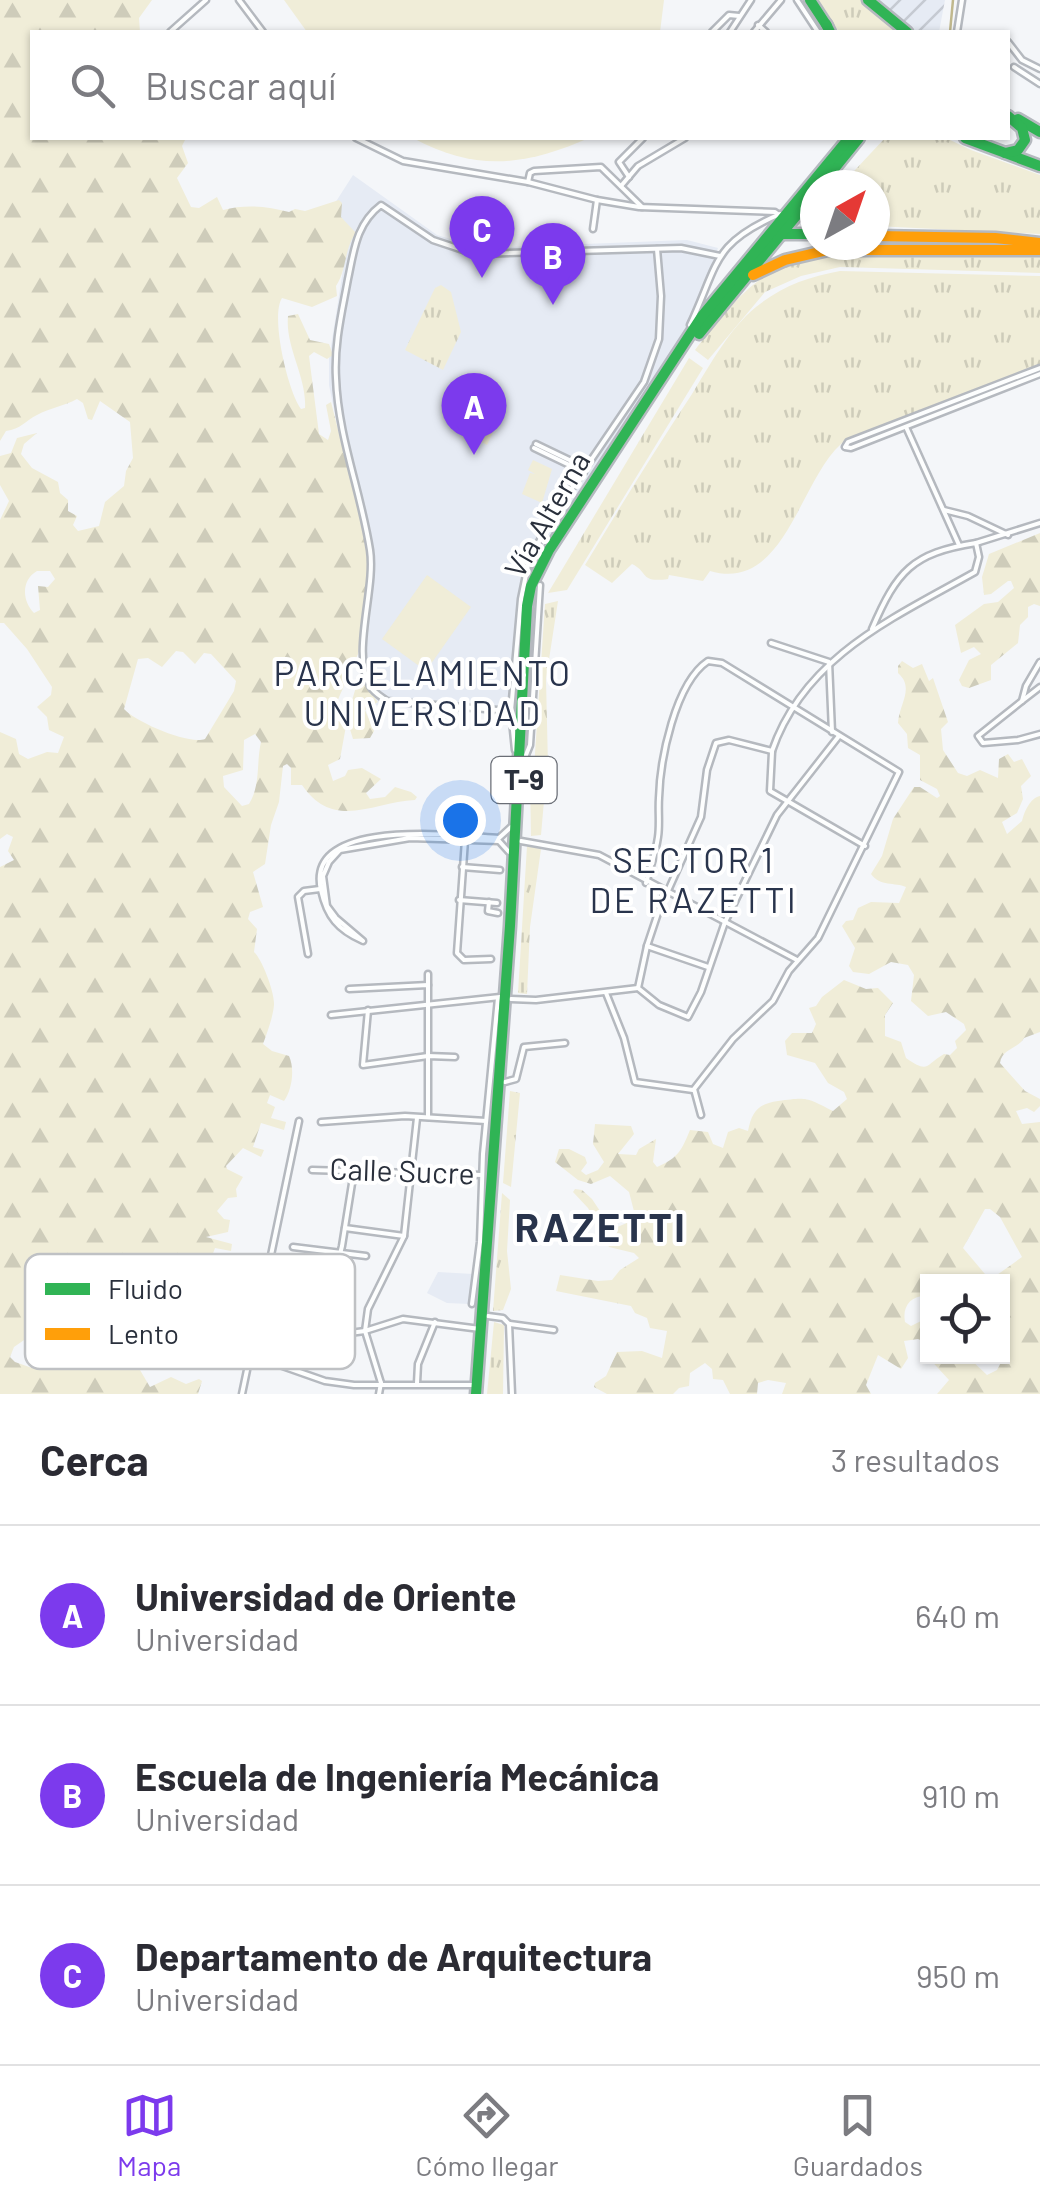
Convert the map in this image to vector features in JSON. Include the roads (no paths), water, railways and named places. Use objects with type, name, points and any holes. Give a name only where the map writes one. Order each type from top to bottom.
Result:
[{"type":"main road","points":[[810,0],[826,30]]},
{"type":"main road","points":[[868,0],[905,30]]},
{"type":"main road","points":[[1010,117],[1040,135]]},
{"type":"main road","points":[[1010,118],[1040,135]]},
{"type":"main road","points":[[996,151],[1018,150],[1025,140],[1022,128]]},
{"type":"main road","points":[[830,170],[846,140]]},
{"type":"main road","points":[[836,160],[858,140]]},
{"type":"main road","points":[[836,160],[865,140]]},
{"type":"main road","points":[[970,140],[1040,166]]},
{"type":"main road","name":"Vía Alterna","points":[[478,1391],[488,1316],[505,1082],[505,998],[516,817],[532,620],[540,585],[566,536],[680,360],[836,160]]},
{"type":"main road","name":"Vía Alterna","points":[[478,1391],[491,1121],[521,841],[526,622],[531,586],[549,550],[672,358],[702,316],[779,236],[782,216],[800,206]]},
{"type":"main road","points":[[795,211],[794,226],[800,229]]},
{"type":"main road","points":[[779,236],[800,235]]},
{"type":"main road","name":"T-9","points":[[779,236],[790,254],[800,254]]},
{"type":"main road","points":[[890,236],[1040,242]]},
{"type":"main road","name":"T-9","points":[[890,249],[1040,250]]},
{"type":"main road","name":"T-9","points":[[741,283],[800,256]]},
{"type":"main road","points":[[477,1272],[487,1258],[480,1242]]},
{"type":"street","points":[[172,30],[206,0]]},
{"type":"street","points":[[239,0],[261,30]]},
{"type":"street","points":[[731,30],[752,0]]},
{"type":"street","points":[[755,30],[781,0]]},
{"type":"street","points":[[797,0],[826,30]]},
{"type":"street","points":[[957,30],[962,0]]},
{"type":"street","points":[[714,30],[727,16],[738,16]]},
{"type":"street","points":[[758,25],[764,30]]},
{"type":"street","points":[[1010,45],[1022,60],[1040,69]]},
{"type":"street","points":[[1014,67],[1040,84]]},
{"type":"street","points":[[360,140],[403,161],[528,182],[597,200],[642,207],[775,212],[782,216]]},
{"type":"street","points":[[629,176],[619,162],[641,140]]},
{"type":"street","points":[[621,186],[650,156],[681,140]]},
{"type":"street","points":[[528,182],[534,172],[597,166],[642,207]]},
{"type":"street","points":[[593,229],[597,200]]},
{"type":"street","points":[[511,711],[386,701],[371,690],[365,674],[372,577],[370,549],[336,380],[336,344],[356,238],[381,206],[433,240],[475,254],[681,248],[720,256]]},
{"type":"street","points":[[672,358],[720,256],[733,239],[748,228],[782,216]]},
{"type":"street","points":[[521,760],[530,745],[524,675],[528,565],[547,525],[644,382],[659,339],[657,249]]},
{"type":"street","points":[[1040,371],[851,448],[846,446],[848,442],[1040,371]]},
{"type":"street","points":[[897,424],[906,425]]},
{"type":"street","points":[[906,425],[960,546]]},
{"type":"street","points":[[535,446],[585,470]]},
{"type":"street","points":[[944,510],[968,516],[1008,535]]},
{"type":"street","points":[[872,629],[890,587],[916,559],[1040,523]]},
{"type":"street","points":[[865,846],[768,788],[772,751],[791,707],[828,662],[872,629],[974,572],[980,557],[976,543]]},
{"type":"street","points":[[521,760],[512,741],[511,711],[524,675],[540,585]]},
{"type":"street","points":[[772,643],[828,662]]},
{"type":"street","points":[[646,883],[658,836],[658,795],[666,744],[681,697],[696,668],[708,661],[722,663],[898,772],[818,938],[797,960],[773,1001],[733,1039],[693,1090]]},
{"type":"street","points":[[828,662],[832,732]]},
{"type":"street","points":[[1022,701],[1040,662]]},
{"type":"street","points":[[1040,687],[984,728],[978,740],[998,742],[1040,734]]},
{"type":"street","points":[[331,1015],[638,988],[688,1018],[702,992],[725,922],[778,815],[839,736]]},
{"type":"street","points":[[638,988],[646,946],[666,892],[702,817],[716,743],[729,740],[772,751]]},
{"type":"street","points":[[514,861],[502,842],[465,840],[406,838],[352,845],[336,852],[324,876],[327,906],[362,941],[329,916],[318,875],[334,849],[343,844],[410,834],[499,838],[516,817]]},
{"type":"street","points":[[465,840],[458,956],[464,960],[490,959]]},
{"type":"street","points":[[521,841],[598,855],[797,960]]},
{"type":"street","points":[[462,867],[500,870]]},
{"type":"street","points":[[308,954],[298,898],[304,891],[320,888]]},
{"type":"street","points":[[459,900],[497,903]]},
{"type":"street","points":[[489,902],[488,911],[498,913]]},
{"type":"street","points":[[646,946],[710,968]]},
{"type":"street","points":[[428,974],[428,1117]]},
{"type":"street","points":[[349,989],[428,985]]},
{"type":"street","points":[[606,993],[624,1038],[635,1082],[693,1090]]},
{"type":"street","points":[[368,1010],[363,1066],[455,1056]]},
{"type":"street","points":[[505,1082],[516,1079],[524,1047],[565,1043]]},
{"type":"street","points":[[693,1090],[700,1115]]},
{"type":"street","points":[[321,1122],[428,1117],[491,1121]]},
{"type":"street","points":[[380,1394],[382,1383],[366,1331],[368,1309],[404,1236],[417,1118]]},
{"type":"street","points":[[273,1254],[299,1121]]},
{"type":"street","name":"Calle Sucre","points":[[312,1170],[487,1175]]},
{"type":"street","points":[[341,1252],[354,1171]]},
{"type":"street","points":[[472,1304],[487,1175]]},
{"type":"street","points":[[345,1228],[404,1236]]},
{"type":"street","points":[[293,1247],[354,1254]]},
{"type":"street","points":[[355,1254],[366,1256]]},
{"type":"street","points":[[488,1316],[504,1318],[510,1324],[554,1330]]},
{"type":"street","points":[[355,1333],[402,1318],[480,1328]]},
{"type":"street","points":[[417,1384],[418,1364],[436,1322]]},
{"type":"street","points":[[510,1324],[512,1394]]},
{"type":"street","points":[[242,1394],[248,1369]]},
{"type":"street","points":[[291,1369],[325,1381],[354,1385],[417,1384],[478,1391]]},
{"type":"waterway","points":[[950,30],[953,0]]},
{"type":"place","name":"Departamento de Arquitectura","points":[[482,278]]},
{"type":"place","name":"Escuela de Ingeniería Mecánica","points":[[553,305]]},
{"type":"place","name":"Universidad de Oriente","points":[[474,455]]},
{"type":"district","name":"PARCELAMIENTO UNIVERSIDAD","points":[[423,694]]},
{"type":"district","name":"SECTOR 1 DE RAZETTI","points":[[694,881]]},
{"type":"district","name":"RAZETTI","points":[[601,1228]]}]
